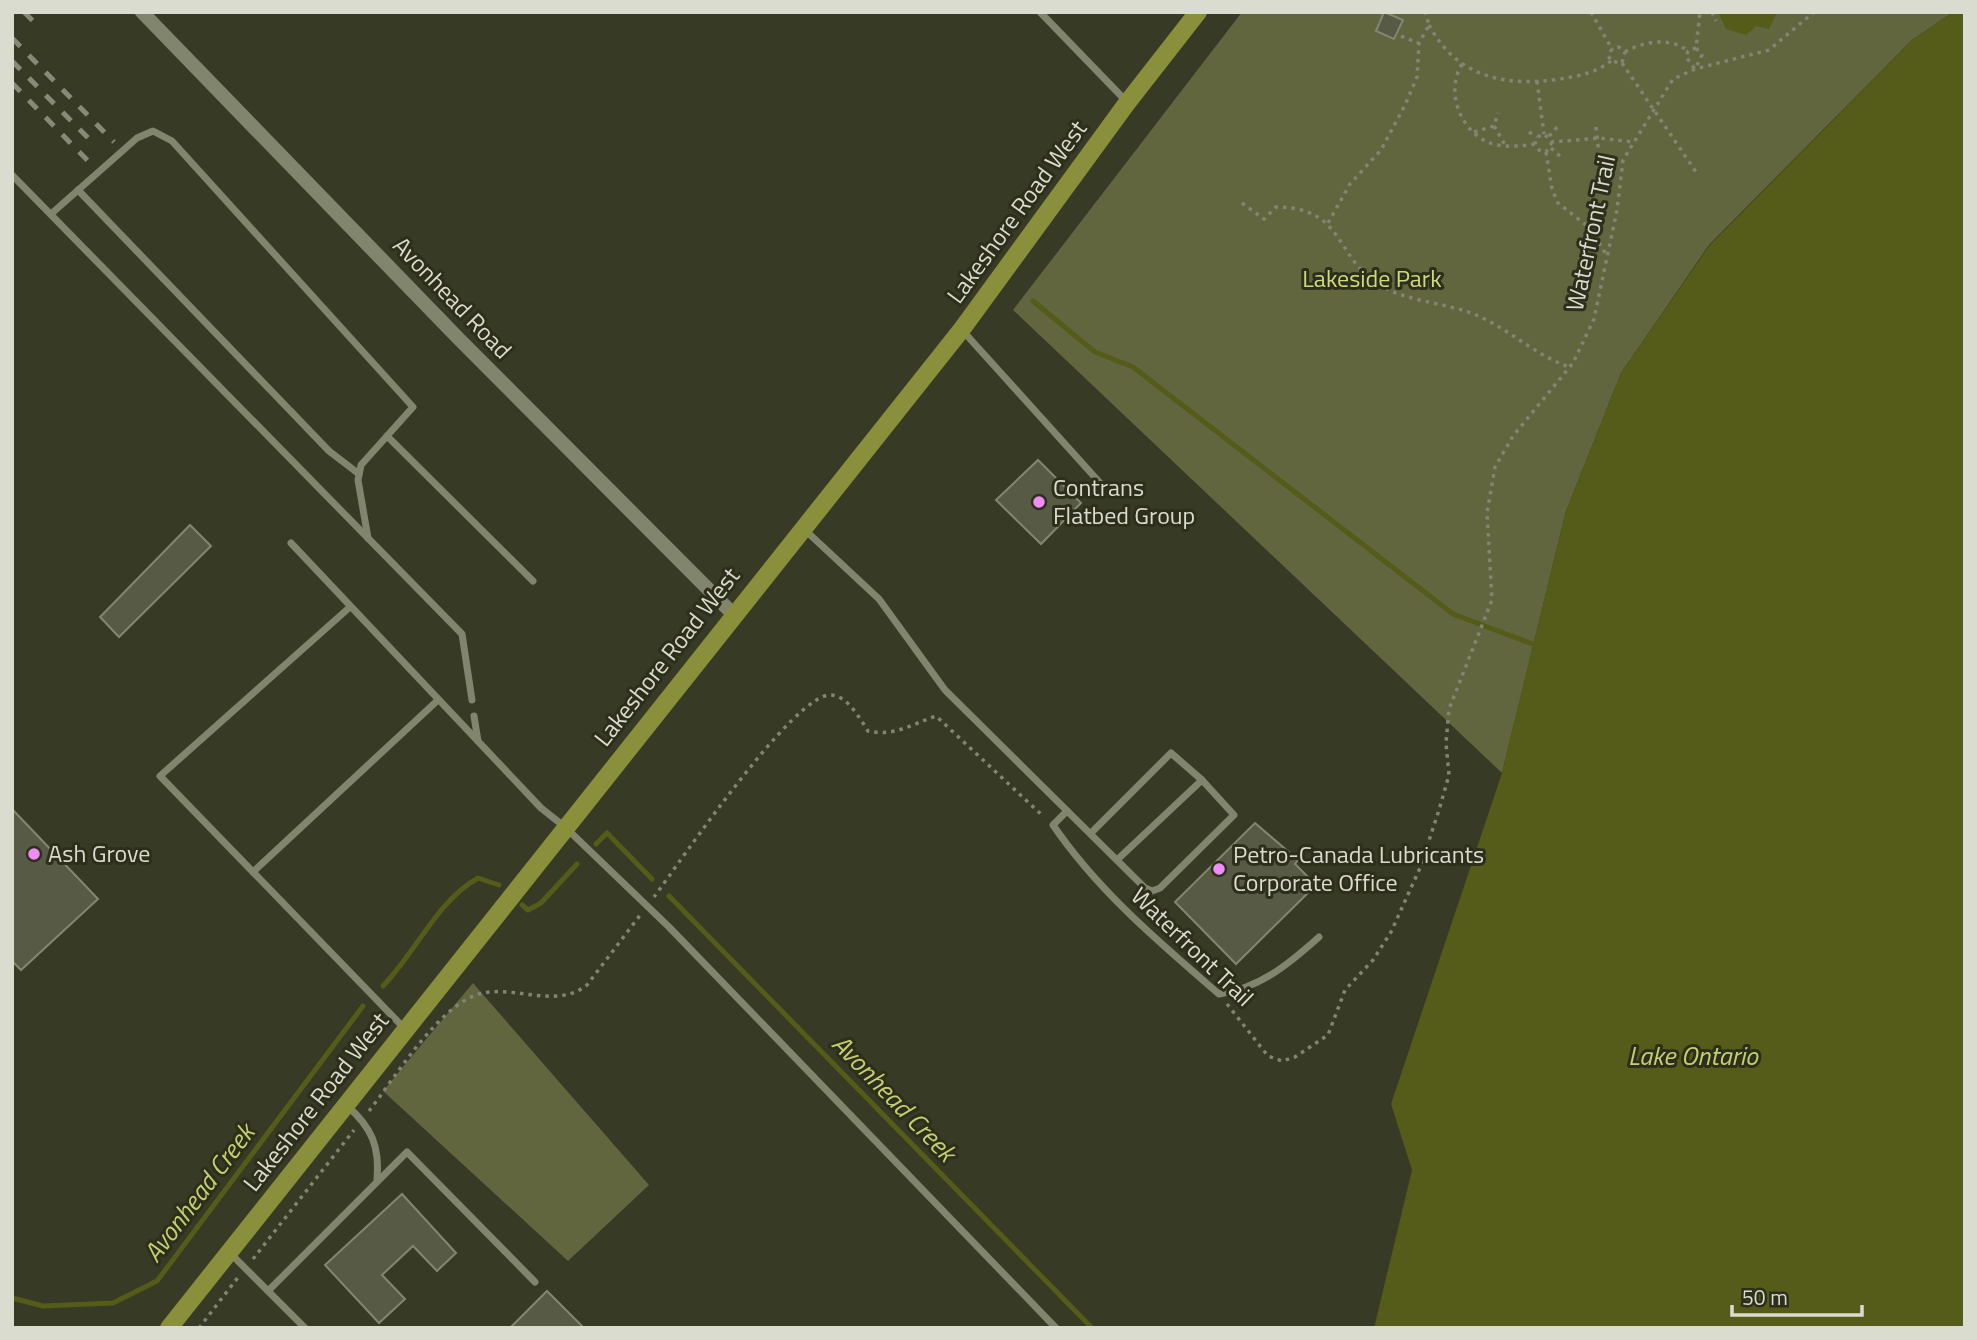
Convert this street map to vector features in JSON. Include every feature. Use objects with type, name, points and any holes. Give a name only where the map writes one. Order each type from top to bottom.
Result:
[{"type":"main road","name":"Lakeshore Road West","points":[[169,1328],[802,527],[962,329],[1127,103],[1198,12]]},
{"type":"street","name":"Avonhead Road","points":[[142,12],[449,328],[733,614]]},
{"type":"lane","points":[[1040,12],[1127,103]]},
{"type":"lane","points":[[51,214],[137,138],[153,131],[172,141],[413,407],[361,465],[359,474],[368,539]]},
{"type":"lane","points":[[12,175],[462,634],[472,700]]},
{"type":"lane","points":[[78,190],[329,451],[359,474]]},
{"type":"lane","points":[[962,329],[1101,484]]},
{"type":"lane","points":[[387,436],[533,581]]},
{"type":"lane","points":[[802,527],[879,599],[946,690],[1145,888],[1152,891],[1160,888],[1234,815],[1202,780],[1171,753],[1091,833]]},
{"type":"lane","points":[[291,543],[541,808],[565,827],[669,927],[1056,1328]]},
{"type":"lane","points":[[351,607],[160,776],[404,1029]]},
{"type":"lane","points":[[253,872],[438,700]]},
{"type":"lane","points":[[474,716],[478,742]]},
{"type":"lane","points":[[1118,859],[1202,780]]},
{"type":"lane","points":[[1054,825],[1068,811]]},
{"type":"lane","name":"Waterfront Trail","points":[[1054,825],[1075,857],[1141,926],[1219,994]]},
{"type":"lane","points":[[1219,994],[1244,991],[1266,979],[1319,937]]},
{"type":"lane","points":[[346,1105],[362,1119],[377,1146],[377,1181]]},
{"type":"lane","points":[[268,1291],[407,1152],[535,1282]]},
{"type":"lane","points":[[228,1252],[305,1328]]},
{"type":"path","points":[[1425,12],[1438,39],[1462,64],[1491,78],[1521,84],[1590,73],[1611,61],[1622,63]]},
{"type":"path","points":[[1591,12],[1612,49]]},
{"type":"path","points":[[1688,51],[1687,61],[1695,69],[1702,55],[1696,48],[1700,12]]},
{"type":"path","points":[[1713,12],[1716,21]]},
{"type":"path","name":"Waterfront Trail","points":[[1219,994],[1268,1056],[1282,1061],[1295,1057],[1328,1035],[1345,990],[1373,960],[1391,932],[1420,868],[1449,775],[1446,743],[1449,709],[1475,650],[1492,600],[1487,513],[1495,467],[1513,436],[1570,367],[1594,318],[1608,258],[1623,160],[1674,79],[1695,69],[1769,50],[1814,12]]},
{"type":"path","points":[[1328,223],[1350,184],[1381,150],[1405,105],[1417,77],[1419,43],[1429,25]]},
{"type":"path","points":[[1401,36],[1419,43]]},
{"type":"path","points":[[1625,52],[1650,43],[1668,41],[1688,51],[1696,48]]},
{"type":"path","points":[[1611,61],[1608,55],[1612,49],[1619,47],[1625,52]]},
{"type":"path","points":[[1625,52],[1622,63],[1652,111],[1696,172]]},
{"type":"path","points":[[1462,64],[1455,81],[1457,110],[1474,132],[1492,143],[1535,144]]},
{"type":"path","points":[[1537,82],[1544,134]]},
{"type":"path","points":[[1498,113],[1494,126],[1505,145]]},
{"type":"path","points":[[1549,136],[1559,125]]},
{"type":"path","points":[[1474,132],[1494,126]]},
{"type":"path","points":[[1596,127],[1599,154]]},
{"type":"path","points":[[1529,132],[1537,137]]},
{"type":"path","points":[[1537,137],[1544,134],[1549,136],[1551,148],[1546,152]]},
{"type":"path","points":[[1537,137],[1535,144],[1539,150],[1546,152]]},
{"type":"path","points":[[1552,142],[1597,138],[1632,142]]},
{"type":"path","points":[[1551,148],[1562,158]]},
{"type":"path","points":[[1546,152],[1552,189],[1558,203],[1591,229],[1608,258]]},
{"type":"path","points":[[1242,203],[1264,219],[1276,207],[1296,207],[1328,223],[1359,265],[1378,284],[1474,314],[1499,325],[1549,360],[1570,367]]},
{"type":"path","points":[[653,899],[775,736],[818,697],[833,695],[844,700],[868,731],[882,734],[897,732],[936,716],[1054,825]]},
{"type":"path","points":[[199,1328],[450,1011],[480,993],[549,996],[576,994],[587,985],[645,910]]},
{"type":"green space","name":"Lakeside Park","points":[[1242,12],[1953,12],[1912,40],[1709,245],[1621,373],[1566,511],[1502,773],[1013,310]]},
{"type":"green space","points":[[473,983],[649,1185],[568,1261],[383,1091]]},
{"type":"water","points":[[1718,12],[1777,12],[1769,29],[1756,26],[1746,35],[1726,29]]},
{"type":"water","name":"Lake Ontario","points":[[1953,12],[1965,12],[1965,1328],[1374,1328],[1412,1170],[1391,1104],[1502,773],[1566,511],[1621,373],[1709,246],[1912,40]]},
{"type":"building","points":[[1384,12],[1403,20],[1394,39],[1376,31]]},
{"type":"building","name":"Contrans Flatbed Group","points":[[1038,460],[1081,503],[1041,544],[996,500]]},
{"type":"building","points":[[190,525],[211,546],[119,637],[100,617]]},
{"type":"building","name":"Ash Grove","points":[[12,809],[98,899],[21,970],[12,961]]},
{"type":"building","points":[[1255,823],[1298,860],[1295,864],[1316,885],[1236,964],[1175,902]]},
{"type":"building","points":[[402,1194],[456,1253],[437,1271],[413,1246],[382,1275],[405,1299],[379,1323],[325,1265]]},
{"type":"building","points":[[547,1291],[584,1328],[510,1328]]},
{"type":"waterway","points":[[1033,301],[1095,352],[1133,367],[1453,614],[1538,646]]},
{"type":"waterway","name":"Avonhead Creek","points":[[596,844],[607,833],[652,879]]},
{"type":"waterway","name":"Avonhead Creek","points":[[522,905],[528,910],[541,903],[577,864]]},
{"type":"waterway","name":"Avonhead Creek","points":[[383,986],[450,900],[478,878],[499,885]]},
{"type":"waterway","name":"Avonhead Creek","points":[[669,896],[1092,1328]]},
{"type":"waterway","name":"Avonhead Creek","points":[[12,1298],[43,1306],[113,1303],[157,1281],[363,1006]]},
{"type":"railway","points":[[24,12],[39,27]]},
{"type":"railway","points":[[12,38],[114,142]]},
{"type":"railway","points":[[12,61],[94,144]]},
{"type":"railway","points":[[12,83],[90,163]]},
{"type":"place","name":"Contrans Flatbed Group","points":[[1039,502]]},
{"type":"place","name":"Ash Grove","points":[[34,854]]},
{"type":"place","name":"Petro-Canada Lubricants Corporate Office","points":[[1219,869]]}]
